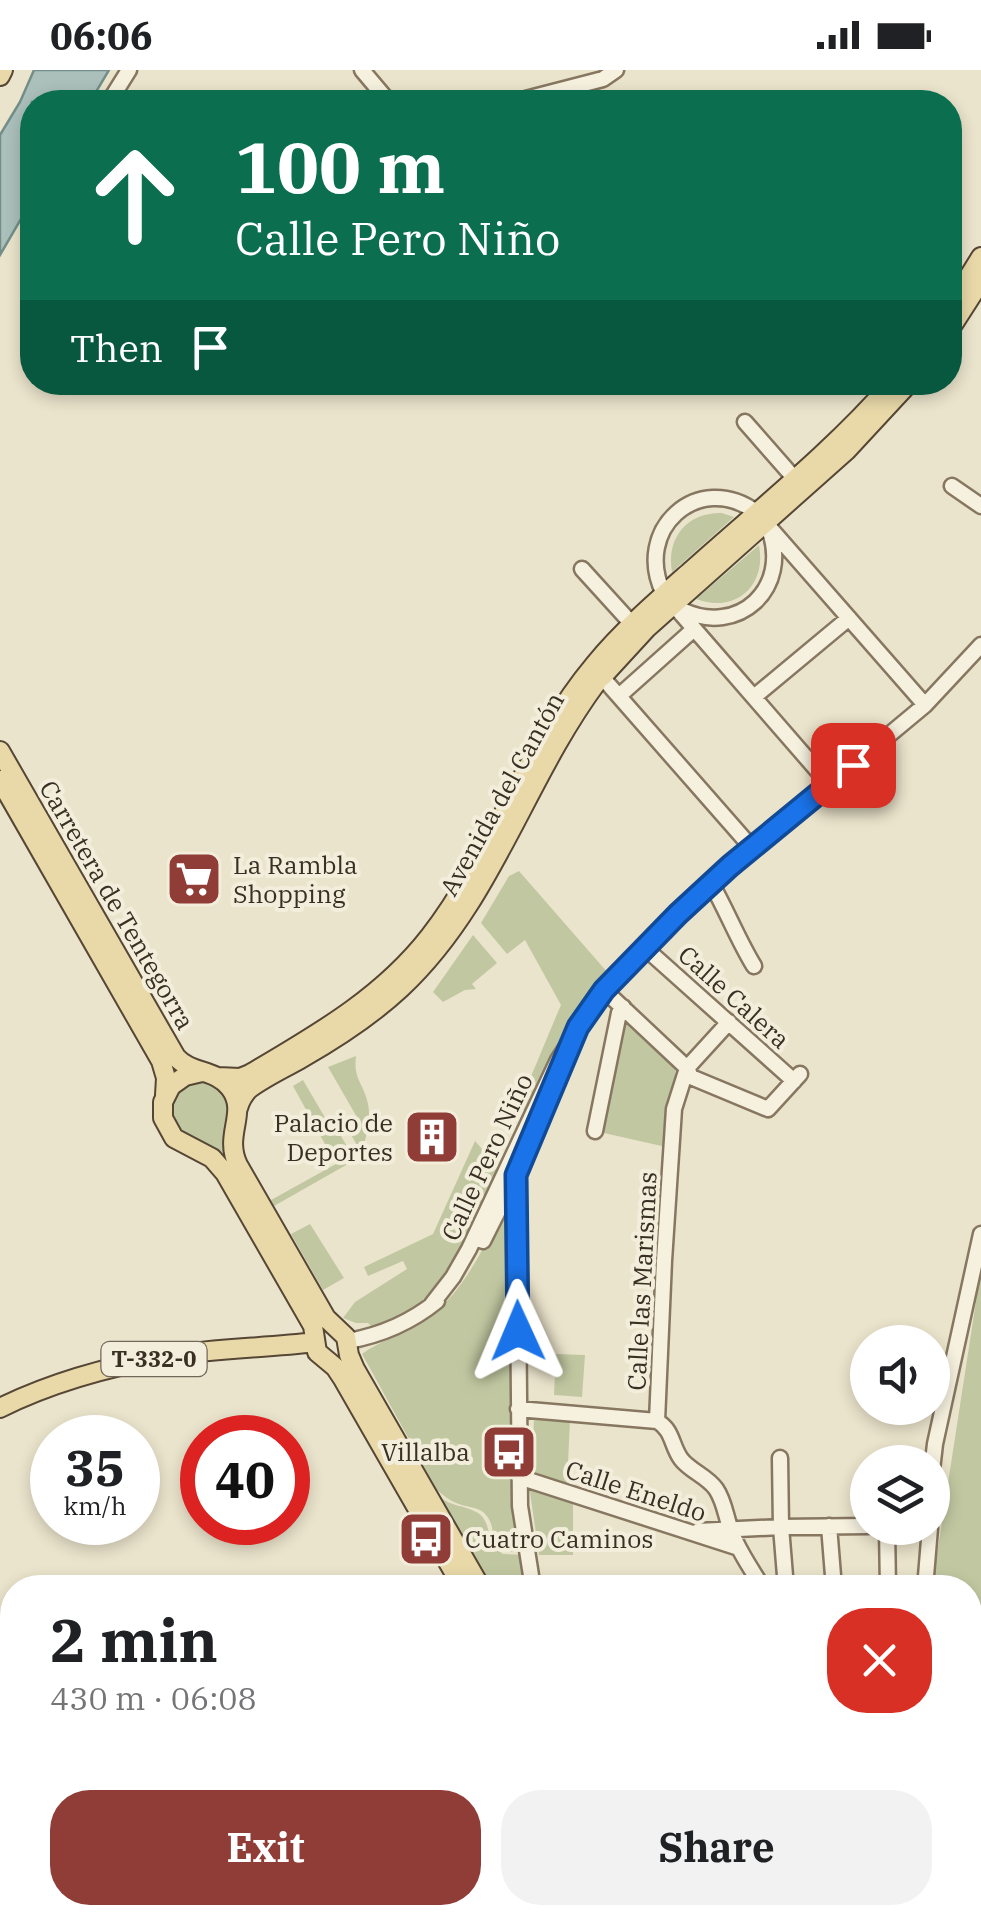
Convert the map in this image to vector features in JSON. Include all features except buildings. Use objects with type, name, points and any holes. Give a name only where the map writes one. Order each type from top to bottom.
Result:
[{"type":"main road","points":[[962,288],[981,257]]},
{"type":"main road","points":[[962,311],[981,281]]},
{"type":"main road","points":[[843,445],[882,395]]},
{"type":"main road","points":[[843,445],[896,395]]},
{"type":"main road","name":"Avenida del Cantón","points":[[761,517],[794,479],[843,445]]},
{"type":"main road","name":"Avenida del Cantón","points":[[236,1117],[248,1090],[378,1009],[438,949],[477,892],[558,740],[599,680],[669,599],[843,445]]},
{"type":"main road","name":"Avenida del Cantón","points":[[210,1075],[246,1076],[369,998],[411,959],[462,889],[566,702],[632,624],[669,599]]},
{"type":"main road","name":"Carretera de Tentegorra","points":[[0,751],[176,1057],[186,1067],[210,1075]]},
{"type":"main road","name":"Carretera de Tentegorra","points":[[0,780],[161,1061],[166,1078],[164,1099]]},
{"type":"main road","points":[[456,1575],[344,1379],[317,1352],[313,1326],[225,1172],[212,1158],[176,1140],[167,1128],[162,1114],[164,1099],[179,1079],[192,1073],[210,1075],[233,1092],[236,1117],[232,1146],[238,1165],[326,1318],[344,1338],[356,1369],[473,1575]]},
{"type":"main road","points":[[190,1147],[216,1144],[228,1135],[236,1117]]},
{"type":"main road","points":[[316,1342],[325,1330],[344,1338]]},
{"type":"main road","points":[[325,1360],[344,1356],[344,1338]]},
{"type":"main road","name":"T-332-0","points":[[0,1408],[50,1387],[133,1364],[172,1356],[316,1342]]},
{"type":"street","points":[[362,70],[379,90]]},
{"type":"street","points":[[560,90],[603,79],[616,70]]},
{"type":"street","points":[[745,422],[794,479]]},
{"type":"street","points":[[952,486],[981,506]]},
{"type":"street","points":[[830,785],[669,599],[655,570],[655,557],[662,530],[672,517],[684,507],[711,498],[735,501],[761,517],[925,704]]},
{"type":"street","points":[[669,599],[694,616],[718,618],[751,606],[767,588],[775,565],[773,541],[761,517]]},
{"type":"street","points":[[582,569],[632,624]]},
{"type":"street","points":[[754,698],[849,618]]},
{"type":"street","points":[[619,696],[694,629]]},
{"type":"street","name":"Calle Pero Niño","points":[[944,686],[981,635]]},
{"type":"street","name":"Calle Pero Niño","points":[[432,1304],[469,1249],[558,1060],[604,990],[711,883],[925,704],[981,646]]},
{"type":"street","points":[[599,680],[619,696],[752,848]]},
{"type":"street","points":[[711,883],[754,966]]},
{"type":"street","name":"Calle Calera","points":[[644,947],[797,1077],[768,1110],[691,1076],[688,1068]]},
{"type":"street","points":[[604,990],[688,1068],[729,1022]]},
{"type":"street","points":[[595,1131],[623,1007]]},
{"type":"street","name":"Calle Pero Niño","points":[[344,1338],[396,1328],[432,1304],[463,1274],[516,1175],[578,1027]]},
{"type":"street","name":"Calle las Marismas","points":[[688,1068],[677,1096],[672,1126],[657,1421],[672,1435],[675,1450],[685,1464],[716,1488],[730,1531],[755,1575]]},
{"type":"street","points":[[529,1575],[520,1506],[514,1168],[535,1108]]},
{"type":"street","points":[[498,1212],[510,1208],[517,1214]]},
{"type":"street","points":[[935,1445],[981,1234]]},
{"type":"street","points":[[518,1409],[657,1421]]},
{"type":"street","points":[[780,1458],[785,1575]]},
{"type":"street","name":"Calle Eneldo","points":[[519,1477],[739,1548]]},
{"type":"street","points":[[829,1526],[833,1575]]},
{"type":"street","points":[[687,1532],[850,1526]]},
{"type":"street","points":[[887,1545],[888,1575]]},
{"type":"street","points":[[927,1575],[929,1545]]},
{"type":"green space","points":[[722,513],[734,517],[672,572],[672,548],[682,529],[699,517]]},
{"type":"green space","points":[[759,545],[758,573],[745,593],[723,603],[696,599]]},
{"type":"green space","points":[[0,751],[176,1057],[229,1086],[234,1157],[225,1173],[171,1135],[167,1084],[0,780]]},
{"type":"green space","points":[[519,871],[608,973],[573,1021],[529,1111],[517,1108],[561,1005],[525,940],[507,954],[481,923],[509,876]]},
{"type":"green space","points":[[473,935],[497,963],[472,984],[476,989],[465,990],[443,1002],[433,992]]},
{"type":"green space","points":[[619,1013],[675,1065],[676,1084],[666,1147],[595,1131]]},
{"type":"green space","points":[[356,1056],[356,1071],[369,1114],[364,1145],[358,1147],[346,1126],[358,1119],[328,1067]]},
{"type":"green space","points":[[303,1080],[355,1160],[274,1206],[271,1200],[336,1164],[293,1086]]},
{"type":"green space","points":[[475,1141],[501,1170],[454,1265],[420,1303],[398,1317],[372,1327],[343,1318],[355,1302],[407,1269],[403,1261],[368,1276],[364,1267],[433,1234]]},
{"type":"green space","points":[[505,1213],[509,1217],[511,1421],[506,1432],[506,1465],[511,1477],[512,1506],[526,1552],[511,1552],[496,1545],[492,1526],[483,1512],[453,1501],[437,1490],[362,1354],[417,1326],[445,1303]]},
{"type":"green space","points":[[310,1224],[344,1278],[323,1290],[291,1234]]},
{"type":"green space","points":[[981,1269],[981,1575],[934,1575],[938,1545],[950,1545],[950,1470]]},
{"type":"green space","points":[[556,1354],[585,1355],[582,1397],[554,1395]]},
{"type":"green space","points":[[534,1417],[570,1420],[567,1485],[532,1473]]},
{"type":"green space","points":[[529,1485],[573,1500],[573,1555],[539,1555]]},
{"type":"green space","points":[[434,1492],[483,1517],[493,1544],[503,1554],[526,1555],[528,1575],[459,1575]]},
{"type":"shaded area","points":[[34,70],[109,70],[97,90],[25,90]]},
{"type":"shaded area","points":[[20,102],[20,221],[0,255],[0,135]]},
{"type":"place","name":"La Rambla Shopping","points":[[194,879]]},
{"type":"place","name":"Palacio de Deportes","points":[[432,1137]]},
{"type":"place","name":"Villalba","points":[[509,1452]]},
{"type":"place","name":"Cuatro Caminos","points":[[426,1539]]},
{"type":"route","points":[[518,1331],[516,1175],[578,1027],[604,990],[678,914],[853,765]]}]
